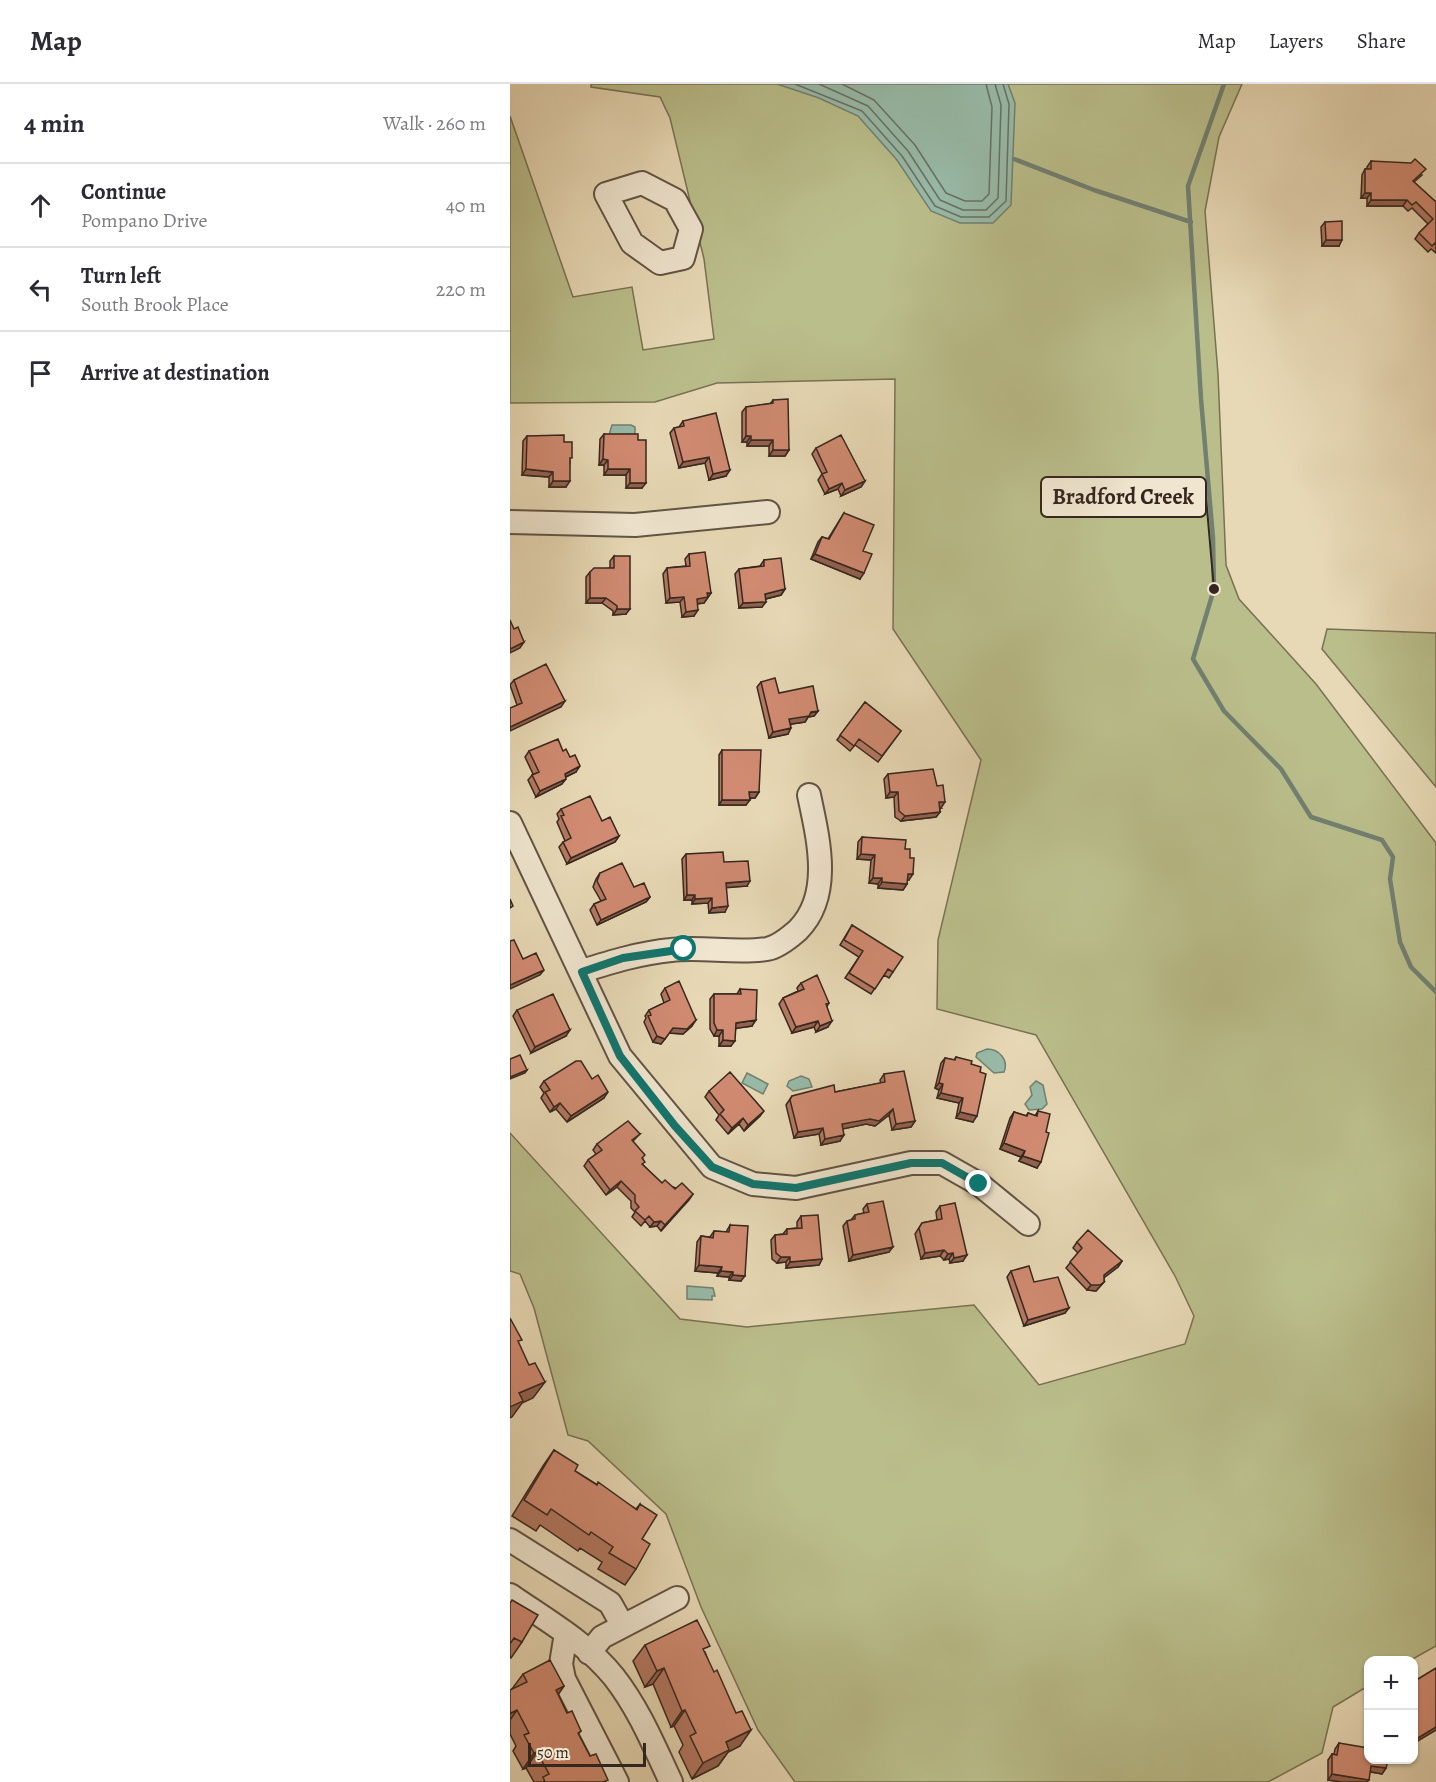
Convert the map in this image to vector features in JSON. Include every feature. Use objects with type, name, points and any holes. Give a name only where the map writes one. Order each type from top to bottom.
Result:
[{"type":"street","points":[[510,522],[635,525],[768,512]]},
{"type":"street","points":[[582,972],[623,958],[671,950],[768,949],[789,939],[802,926],[814,905],[820,884],[820,863],[809,795]]},
{"type":"street","points":[[510,823],[620,1056],[675,1126],[712,1167],[753,1184],[796,1188],[911,1163],[942,1163],[979,1184],[1028,1224]]},
{"type":"street","points":[[510,1540],[610,1603],[623,1626]]},
{"type":"street","points":[[510,1595],[566,1633],[614,1677],[644,1724],[671,1782]]},
{"type":"street","points":[[589,1653],[602,1636],[677,1598]]},
{"type":"street","points":[[566,1633],[561,1664],[564,1679],[616,1782]]},
{"type":"green space","points":[[591,84],[1242,84],[1219,137],[1205,211],[1218,374],[1226,565],[1239,599],[1316,684],[1436,843],[1436,1646],[1418,1656],[1364,1656],[1364,1688],[1333,1707],[1322,1753],[1268,1782],[795,1782],[758,1730],[701,1607],[666,1514],[588,1441],[568,1435],[534,1308],[520,1274],[510,1271],[510,1133],[680,1319],[747,1327],[974,1305],[1039,1385],[1185,1344],[1194,1316],[1175,1276],[1036,1035],[937,1009],[938,940],[981,760],[893,629],[895,379],[717,383],[655,402],[510,403],[510,116],[573,297],[632,287],[643,350],[714,339],[704,259],[670,118],[660,97],[591,87]]},
{"type":"green space","points":[[1327,629],[1436,633],[1436,787],[1322,649]]},
{"type":"water","points":[[777,84],[1008,84],[1015,103],[1011,205],[993,223],[960,223],[931,211],[897,160],[858,116],[819,98]]},
{"type":"water","points":[[612,425],[631,425],[635,427],[635,434],[609,435]]},
{"type":"water","points":[[987,1049],[1002,1056],[1005,1063],[1004,1072],[994,1073],[976,1057],[977,1053]]},
{"type":"water","points":[[747,1073],[768,1084],[763,1094],[742,1083]]},
{"type":"water","points":[[801,1076],[809,1079],[812,1087],[793,1091],[787,1086],[789,1081]]},
{"type":"water","points":[[1036,1081],[1043,1085],[1047,1104],[1042,1109],[1029,1110],[1025,1104],[1032,1095],[1030,1087]]},
{"type":"water","points":[[687,1286],[713,1288],[715,1296],[712,1296],[712,1300],[687,1299]]},
{"type":"building","points":[[1415,159],[1426,169],[1413,181],[1436,202],[1436,244],[1432,246],[1419,233],[1433,219],[1416,202],[1412,205],[1407,200],[1371,200],[1371,193],[1365,193],[1365,169],[1371,169],[1371,161],[1411,163]]},
{"type":"building","points":[[1342,221],[1342,240],[1326,240],[1325,222]]},
{"type":"building","points":[[788,399],[789,450],[773,450],[773,440],[751,440],[751,436],[746,436],[746,407],[773,403],[773,400]]},
{"type":"building","points":[[716,413],[730,470],[713,474],[709,457],[683,462],[674,428],[684,426],[683,421]]},
{"type":"building","points":[[604,434],[638,434],[638,440],[646,440],[646,483],[630,483],[630,469],[608,469],[608,460],[603,459]]},
{"type":"building","points":[[564,435],[564,442],[572,442],[570,481],[553,481],[553,472],[526,469],[527,436]]},
{"type":"building","points":[[841,435],[865,481],[845,490],[842,483],[829,489],[822,474],[827,472],[816,448]]},
{"type":"building","points":[[844,513],[874,525],[863,551],[872,554],[864,573],[815,554],[822,537],[829,539]]},
{"type":"building","points":[[705,552],[711,593],[707,593],[708,597],[697,599],[698,610],[686,612],[684,597],[670,598],[667,568],[690,566],[689,554]]},
{"type":"building","points":[[614,556],[630,556],[630,609],[617,609],[617,606],[606,598],[590,598],[590,572],[594,568],[614,568]]},
{"type":"building","points":[[781,558],[785,589],[765,594],[766,602],[743,603],[739,569],[764,566],[764,560]]},
{"type":"building","points":[[510,620],[514,629],[518,627],[524,642],[510,649]]},
{"type":"building","points":[[546,664],[565,701],[510,727],[510,708],[522,703],[514,680]]},
{"type":"building","points":[[775,678],[779,693],[813,686],[818,711],[811,712],[809,716],[789,719],[791,728],[773,732],[761,682]]},
{"type":"building","points":[[865,702],[901,731],[882,756],[859,739],[854,746],[840,735]]},
{"type":"building","points":[[558,739],[563,751],[566,749],[570,757],[575,755],[580,766],[565,774],[566,779],[540,791],[532,775],[539,772],[529,751]]},
{"type":"building","points":[[722,750],[761,750],[759,792],[749,792],[750,800],[722,800]]},
{"type":"building","points":[[933,769],[937,786],[943,785],[945,802],[939,802],[940,812],[905,816],[899,811],[898,792],[890,792],[888,774]]},
{"type":"building","points":[[590,796],[602,821],[610,817],[619,836],[571,858],[563,842],[571,838],[561,816],[564,815],[561,809]]},
{"type":"building","points":[[862,837],[906,840],[905,849],[910,849],[910,858],[914,858],[913,874],[908,874],[907,884],[882,882],[882,878],[873,878],[875,855],[861,854]]},
{"type":"building","points":[[723,852],[724,862],[748,861],[750,881],[726,883],[728,906],[712,908],[712,898],[695,899],[695,895],[687,895],[686,854]]},
{"type":"building","points":[[622,863],[634,887],[644,883],[650,897],[601,920],[594,904],[606,899],[597,881],[600,873]]},
{"type":"building","points":[[852,925],[903,957],[893,972],[888,969],[875,989],[849,973],[863,951],[844,940]]},
{"type":"building","points":[[514,940],[523,959],[536,953],[544,970],[510,985],[510,941]]},
{"type":"building","points":[[817,975],[829,1003],[826,1004],[832,1021],[820,1026],[818,1021],[796,1027],[783,998],[804,989],[801,983]]},
{"type":"building","points":[[679,981],[696,1020],[687,1029],[673,1028],[665,1039],[657,1036],[648,1016],[651,1015],[649,1010],[670,1000],[665,988]]},
{"type":"building","points":[[740,989],[757,990],[756,1020],[736,1023],[735,1041],[723,1040],[723,1030],[717,1030],[714,1023],[714,994],[741,994]]},
{"type":"building","points":[[553,994],[570,1030],[535,1047],[517,1010]]},
{"type":"building","points":[[520,1055],[527,1070],[510,1077],[510,1059]]},
{"type":"building","points":[[956,1057],[972,1061],[971,1064],[981,1067],[980,1072],[986,1074],[977,1116],[960,1112],[963,1098],[941,1093],[943,1084],[939,1083],[945,1058],[955,1060]]},
{"type":"building","points":[[576,1061],[581,1061],[592,1079],[598,1075],[608,1092],[571,1116],[560,1103],[554,1107],[545,1092],[550,1090],[544,1081]]},
{"type":"building","points":[[904,1071],[915,1121],[896,1124],[893,1109],[879,1121],[870,1119],[842,1124],[844,1135],[825,1139],[823,1128],[798,1132],[790,1100],[792,1096],[834,1085],[835,1092],[885,1082],[884,1074]]},
{"type":"building","points":[[730,1072],[764,1111],[748,1125],[743,1118],[732,1128],[720,1114],[724,1110],[709,1091]]},
{"type":"building","points":[[1038,1111],[1050,1114],[1046,1132],[1049,1133],[1041,1162],[1023,1156],[1025,1151],[1004,1143],[1014,1112],[1037,1116]]},
{"type":"building","points":[[628,1121],[640,1134],[632,1140],[645,1155],[642,1158],[645,1162],[642,1164],[662,1183],[665,1180],[675,1189],[682,1183],[693,1194],[665,1225],[661,1221],[654,1222],[649,1216],[645,1220],[635,1211],[639,1207],[635,1202],[635,1195],[621,1181],[610,1190],[588,1160],[602,1150],[597,1144]]},
{"type":"building","points":[[883,1201],[893,1247],[853,1255],[847,1221],[855,1219],[855,1215],[869,1212],[867,1204]]},
{"type":"building","points":[[955,1203],[967,1255],[954,1258],[953,1253],[948,1254],[944,1250],[925,1253],[919,1228],[922,1223],[942,1219],[940,1206]]},
{"type":"building","points":[[818,1215],[822,1259],[790,1262],[790,1257],[781,1257],[776,1253],[775,1235],[787,1234],[787,1229],[802,1228],[801,1216]]},
{"type":"building","points":[[730,1225],[748,1226],[745,1276],[721,1271],[722,1267],[699,1265],[701,1236],[713,1238],[714,1231],[729,1232]]},
{"type":"building","points":[[1088,1230],[1122,1261],[1104,1275],[1104,1282],[1100,1285],[1091,1285],[1070,1262],[1082,1248],[1077,1242]]},
{"type":"building","points":[[1029,1266],[1034,1282],[1058,1277],[1069,1308],[1028,1320],[1011,1271]]},
{"type":"building","points":[[510,1318],[522,1340],[518,1341],[529,1365],[535,1363],[545,1382],[519,1393],[523,1401],[510,1407]]},
{"type":"building","points":[[554,1450],[578,1465],[575,1471],[597,1485],[598,1482],[637,1510],[640,1504],[657,1515],[642,1539],[650,1544],[636,1569],[609,1553],[613,1547],[591,1532],[589,1535],[551,1509],[547,1515],[524,1500]]},
{"type":"building","points":[[512,1600],[538,1615],[522,1642],[514,1638],[510,1644],[510,1603]]},
{"type":"building","points":[[697,1620],[710,1646],[703,1649],[714,1672],[717,1670],[736,1713],[742,1711],[751,1730],[726,1742],[729,1750],[703,1763],[690,1736],[696,1733],[685,1710],[682,1711],[664,1668],[657,1671],[645,1645]]},
{"type":"building","points":[[550,1660],[564,1686],[556,1690],[567,1713],[572,1711],[581,1731],[578,1733],[590,1756],[596,1754],[608,1780],[603,1782],[545,1782],[543,1777],[549,1774],[524,1735],[529,1733],[517,1710],[511,1713],[510,1711],[510,1690],[527,1682],[523,1674]]},
{"type":"building","points":[[1436,1668],[1436,1727],[1418,1738],[1418,1710],[1418,1679]]},
{"type":"building","points":[[1339,1743],[1364,1747],[1364,1764],[1387,1764],[1386,1768],[1371,1766],[1369,1780],[1332,1774],[1332,1754],[1337,1755]]},
{"type":"waterway","points":[[1224,84],[1188,186],[1201,399],[1213,538],[1214,589],[1193,659],[1224,711],[1281,769],[1311,817],[1382,840],[1393,857],[1390,879],[1400,942],[1411,967],[1436,992]]},
{"type":"waterway","points":[[1014,159],[1094,190],[1191,222]]},
{"type":"place","name":"Bradford Creek","points":[[1214,589]]},
{"type":"route","points":[[684,949],[623,958],[582,972],[620,1056],[675,1126],[712,1167],[753,1184],[796,1188],[911,1163],[942,1163],[979,1184]]}]
